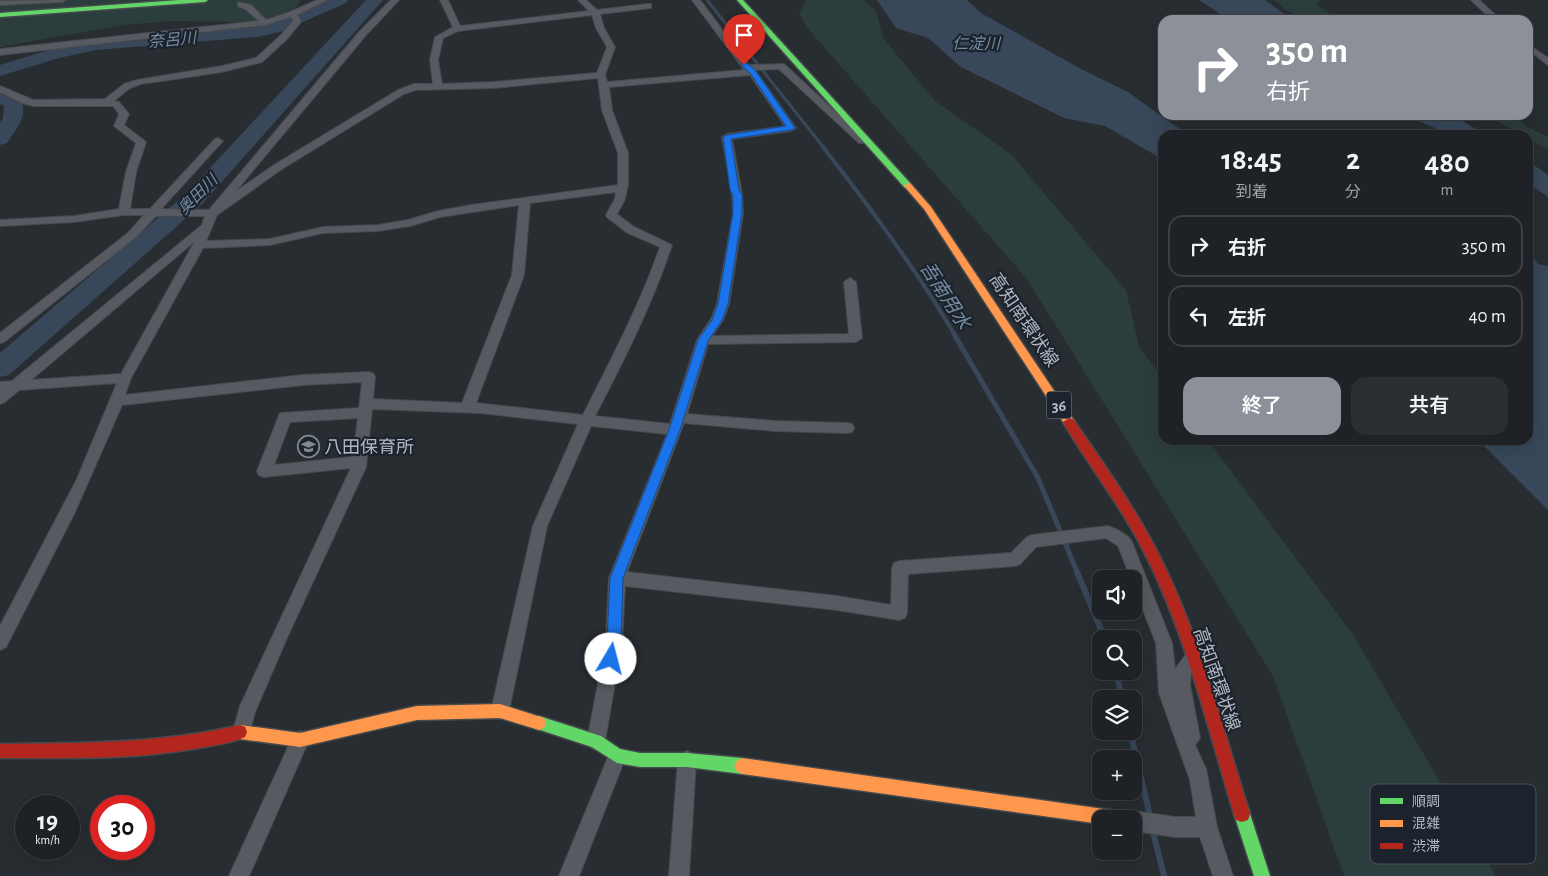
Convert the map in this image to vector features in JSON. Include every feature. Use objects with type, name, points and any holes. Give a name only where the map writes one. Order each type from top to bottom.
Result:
[{"type":"main road","points":[[0,15],[205,0]]},
{"type":"main road","name":"高知南環状線","points":[[740,0],[928,207],[1125,506],[1162,576],[1193,658],[1262,876]]},
{"type":"main road","points":[[0,751],[113,750],[208,741],[242,731],[300,740],[416,713],[500,711],[596,741],[617,756],[640,760],[686,760],[750,767],[1092,815]]},
{"type":"street","points":[[0,3],[62,0]]},
{"type":"street","points":[[0,52],[265,23],[295,18],[323,0]]},
{"type":"street","points":[[0,642],[75,497],[118,400],[125,378],[198,245],[212,213],[363,33],[395,0]]},
{"type":"street","points":[[444,0],[456,27],[455,29]]},
{"type":"street","points":[[500,711],[540,526],[587,419],[633,329],[655,278],[666,245],[621,226],[611,215],[620,198],[623,184],[623,153],[606,110],[604,85],[601,75],[611,47],[600,28],[594,11],[582,0]]},
{"type":"street","points":[[596,741],[614,642],[617,578],[677,424],[703,340],[717,320],[723,304],[738,213],[738,195],[735,190],[727,137],[791,128],[750,69],[696,0]]},
{"type":"street","points":[[1475,0],[1492,15]]},
{"type":"street","points":[[241,4],[248,7],[265,23]]},
{"type":"street","points":[[438,87],[434,60],[439,36],[455,29],[648,6]]},
{"type":"street","points":[[107,102],[126,86],[140,82],[259,60],[283,38],[295,18]]},
{"type":"street","points":[[1533,50],[1548,62]]},
{"type":"street","points":[[604,85],[781,66],[903,178]]},
{"type":"street","points":[[0,223],[74,219],[124,212],[212,213],[278,167],[401,92],[414,87],[493,85],[601,75]]},
{"type":"street","points":[[0,89],[33,103],[107,102],[116,104],[124,114],[119,126],[141,142],[131,172],[124,212]]},
{"type":"street","points":[[0,339],[132,235],[218,141]]},
{"type":"street","points":[[198,245],[270,242],[323,230],[378,228],[410,223],[438,214],[471,208],[621,188]]},
{"type":"street","points":[[467,408],[518,275],[526,200]]},
{"type":"street","points":[[0,399],[206,226]]},
{"type":"street","points":[[703,340],[856,338],[850,282]]},
{"type":"street","points":[[118,400],[303,380],[369,377],[359,462],[246,712],[242,731]]},
{"type":"street","points":[[0,386],[125,378]]},
{"type":"street","points":[[359,462],[264,471],[285,417],[364,409],[467,408],[587,419],[677,424],[847,428]]},
{"type":"street","points":[[617,578],[837,603],[899,612],[900,568],[1015,559],[1032,541],[1108,532],[1124,542],[1164,643],[1168,693],[1198,778]]},
{"type":"street","points":[[1193,658],[1184,670],[1181,685],[1207,827],[1222,876]]},
{"type":"street","points":[[239,876],[300,740]]},
{"type":"street","points":[[569,876],[617,756]]},
{"type":"street","points":[[679,876],[686,760]]},
{"type":"street","points":[[1142,822],[1175,827],[1207,827]]},
{"type":"shaded area","points":[[0,0],[302,0],[291,11],[253,22],[172,21],[123,25],[0,47]]},
{"type":"shaded area","points":[[806,0],[864,0],[876,11],[883,38],[935,101],[1011,154],[1126,290],[1139,346],[1158,372],[1158,445],[1212,445],[1353,635],[1441,784],[1370,784],[1370,864],[1489,864],[1496,876],[1344,876],[1273,676],[1027,279],[810,31],[799,14]]},
{"type":"shaded area","points":[[1275,0],[1322,0],[1316,3],[1332,15],[1294,15]]},
{"type":"shaded area","points":[[1495,120],[1518,120],[1548,137],[1548,150],[1533,141],[1533,130],[1513,130]]},
{"type":"water","name":"仁淀川","points":[[877,0],[967,0],[981,13],[1081,69],[1128,92],[1158,114],[1158,120],[1167,120],[1181,130],[1158,130],[1158,157],[1105,126],[1064,118],[961,67],[928,38],[896,28]]},
{"type":"water","points":[[1199,0],[1265,0],[1286,15],[1222,15]]},
{"type":"water","points":[[1416,120],[1460,120],[1478,130],[1440,130]]},
{"type":"water","points":[[1533,164],[1548,175],[1548,197],[1533,186]]},
{"type":"water","points":[[1533,258],[1538,264],[1548,266],[1548,510],[1483,445],[1533,445]]},
{"type":"waterway","name":"奈呂川","points":[[0,71],[55,54],[96,45],[257,32],[274,28],[340,0]]},
{"type":"waterway","name":"奥田川","points":[[0,368],[195,198],[375,0]]},
{"type":"waterway","name":"吾南用水","points":[[707,0],[824,148]]},
{"type":"waterway","name":"奈呂川","points":[[0,96],[14,104],[13,118],[0,139]]},
{"type":"waterway","name":"吾南用水","points":[[823,147],[892,239],[925,286],[955,335]]},
{"type":"waterway","name":"吾南用水","points":[[954,334],[1038,478],[1078,574]]},
{"type":"waterway","name":"吾南用水","points":[[1077,572],[1101,630]]},
{"type":"waterway","name":"吾南用水","points":[[1118,680],[1120,690]]},
{"type":"waterway","name":"吾南用水","points":[[1132,740],[1151,820]]},
{"type":"waterway","name":"吾南用水","points":[[1152,828],[1164,876]]},
{"type":"traffic: fast","points":[[0,15],[205,0]]},
{"type":"traffic: fast","points":[[740,0],[908,186]]},
{"type":"traffic: fast","points":[[539,723],[596,741],[617,756],[640,760],[687,760],[742,766]]},
{"type":"traffic: fast","points":[[1242,814],[1262,876]]},
{"type":"traffic: slow","points":[[908,186],[927,207],[1069,422]]},
{"type":"traffic: slow","points":[[240,732],[300,740],[417,713],[500,711],[539,723]]},
{"type":"traffic: slow","points":[[742,766],[1092,815]]},
{"type":"traffic: jam","points":[[1069,422],[1131,517],[1163,578],[1195,665],[1242,814]]},
{"type":"traffic: jam","points":[[0,751],[151,747],[211,739],[240,732]]},
{"type":"place","name":"八田保育所","points":[[308,447]]},
{"type":"route","points":[[611,659],[614,642],[617,578],[675,430],[703,340],[717,320],[723,304],[738,213],[738,195],[735,190],[727,137],[791,128],[752,72],[744,65]]}]
